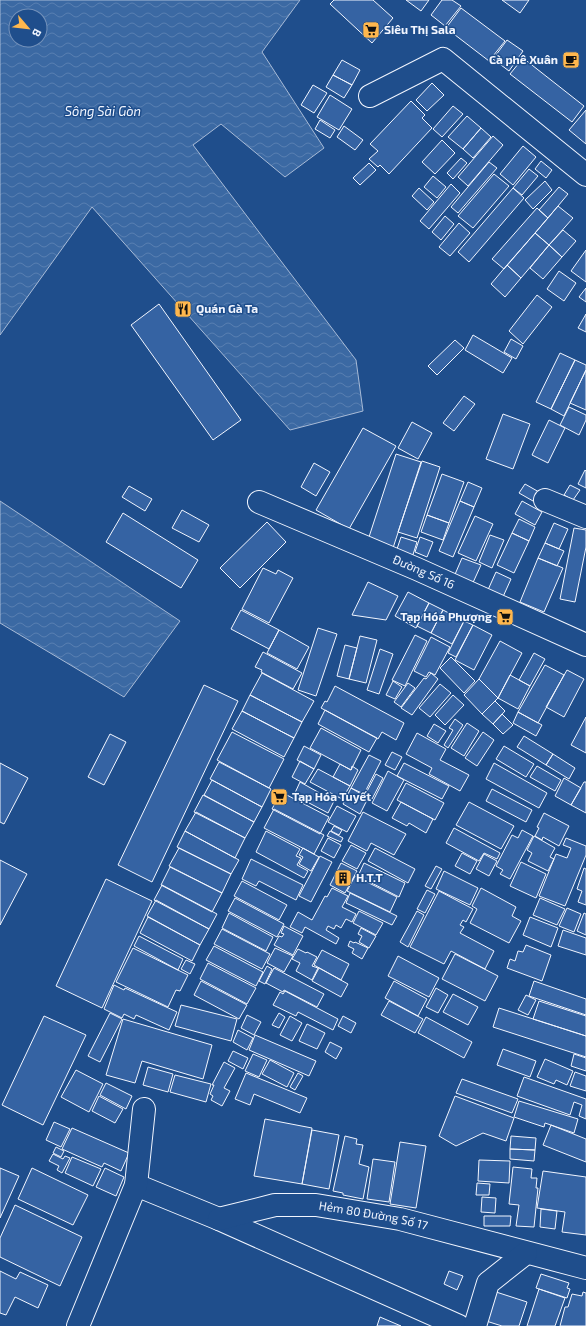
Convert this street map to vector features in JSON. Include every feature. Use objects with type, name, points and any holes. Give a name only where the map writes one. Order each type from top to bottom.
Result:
[{"type":"street","points":[[370,96],[443,59],[586,175]]},
{"type":"street","points":[[545,500],[586,516]]},
{"type":"street","name":"Đường Số 16","points":[[259,502],[417,569],[586,645]]},
{"type":"street","points":[[78,1326],[136,1185],[144,1109]]},
{"type":"street","points":[[136,1185],[219,1218],[459,1326]]},
{"type":"street","name":"Hẻm 80 Đường Số 17","points":[[219,1218],[275,1206],[316,1205],[400,1219],[586,1268]]},
{"type":"street","points":[[475,1326],[488,1283],[526,1253]]},
{"type":"water","name":"Sông Sài Gòn","points":[[0,0],[300,0],[262,52],[324,148],[285,177],[221,124],[193,145],[356,360],[363,411],[290,430],[92,207],[0,335]]},
{"type":"water","points":[[0,501],[180,621],[124,697],[0,623]]},
{"type":"building","name":"Siêu Thị Sala","points":[[334,0],[373,0],[393,18],[372,43],[330,4]]},
{"type":"building","points":[[406,0],[429,0],[421,11]]},
{"type":"building","points":[[442,0],[452,0],[461,6],[445,26],[431,15]]},
{"type":"building","points":[[502,0],[529,0],[520,13]]},
{"type":"building","points":[[461,8],[505,41],[489,61],[446,28]]},
{"type":"building","points":[[507,40],[523,51],[509,71],[493,59]]},
{"type":"building","points":[[523,58],[584,106],[572,122],[510,74]]},
{"type":"building","points":[[342,60],[360,70],[352,85],[333,75]]},
{"type":"building","points":[[333,75],[352,85],[344,98],[326,87]]},
{"type":"building","points":[[432,83],[444,95],[427,111],[416,100]]},
{"type":"building","points":[[313,85],[327,93],[314,113],[301,105]]},
{"type":"building","points":[[330,95],[352,109],[339,130],[317,117]]},
{"type":"building","points":[[411,101],[425,115],[422,118],[432,128],[389,174],[380,165],[378,167],[369,159],[378,151],[370,144]]},
{"type":"building","points":[[453,106],[463,114],[442,137],[433,129]]},
{"type":"building","points":[[586,110],[586,144],[569,130]]},
{"type":"building","points":[[467,116],[481,128],[463,149],[448,137]]},
{"type":"building","points":[[320,120],[335,130],[330,138],[315,129]]},
{"type":"building","points":[[344,126],[363,140],[355,150],[337,137]]},
{"type":"building","points":[[481,128],[491,137],[473,158],[463,149]]},
{"type":"building","points":[[493,136],[503,145],[468,186],[458,177]]},
{"type":"building","points":[[442,140],[455,153],[435,174],[422,162]]},
{"type":"building","points":[[523,146],[536,157],[513,185],[500,174]]},
{"type":"building","points":[[461,158],[467,163],[453,179],[447,173]]},
{"type":"building","points":[[541,161],[552,170],[546,178],[535,169]]},
{"type":"building","points":[[489,162],[497,168],[458,213],[451,207]]},
{"type":"building","points":[[369,163],[376,170],[360,185],[353,178]]},
{"type":"building","points":[[529,169],[538,176],[522,195],[513,188]]},
{"type":"building","points":[[494,174],[509,186],[473,228],[458,216]]},
{"type":"building","points":[[433,176],[446,187],[437,198],[424,187]]},
{"type":"building","points":[[545,181],[552,190],[533,209],[525,200]]},
{"type":"building","points":[[451,184],[460,193],[429,229],[420,221]]},
{"type":"building","points":[[559,187],[568,194],[548,218],[539,210]]},
{"type":"building","points":[[419,188],[434,202],[427,210],[412,196]]},
{"type":"building","points":[[513,188],[524,198],[469,262],[458,252]]},
{"type":"building","points":[[558,206],[573,218],[549,245],[535,233]]},
{"type":"building","points":[[537,208],[548,218],[504,269],[492,259]]},
{"type":"building","points":[[445,216],[454,224],[441,240],[432,232]]},
{"type":"building","points":[[459,223],[470,233],[450,256],[439,247]]},
{"type":"building","points":[[563,230],[576,241],[562,257],[549,245]]},
{"type":"building","points":[[535,233],[549,245],[521,278],[507,265]]},
{"type":"building","points":[[549,245],[562,257],[543,279],[530,268]]},
{"type":"building","points":[[586,250],[586,282],[571,271]]},
{"type":"building","points":[[507,265],[521,278],[505,297],[491,284]]},
{"type":"building","points":[[559,271],[576,283],[564,301],[547,289]]},
{"type":"building","points":[[586,288],[586,302],[579,297]]},
{"type":"building","points":[[537,295],[552,307],[523,344],[509,331]]},
{"type":"building","points":[[159,304],[241,420],[213,440],[131,325]]},
{"type":"building","points":[[586,314],[586,332],[578,328]]},
{"type":"building","points":[[473,335],[512,358],[503,373],[465,350]]},
{"type":"building","points":[[511,339],[523,346],[516,359],[504,352]]},
{"type":"building","points":[[455,340],[464,348],[437,375],[428,366]]},
{"type":"building","points":[[560,353],[575,360],[551,409],[536,402]]},
{"type":"building","points":[[575,360],[586,365],[586,370],[564,416],[551,409]]},
{"type":"building","points":[[586,370],[586,410],[570,403]]},
{"type":"building","points":[[464,396],[475,404],[454,431],[443,423]]},
{"type":"building","points":[[569,407],[586,415],[586,420],[579,435],[560,425]]},
{"type":"building","points":[[503,414],[530,424],[513,469],[486,459]]},
{"type":"building","points":[[549,420],[565,428],[548,463],[532,455]]},
{"type":"building","points":[[412,422],[432,433],[418,459],[398,448]]},
{"type":"building","points":[[363,428],[396,446],[349,529],[316,510]]},
{"type":"building","points":[[396,454],[421,462],[393,548],[368,540]]},
{"type":"building","points":[[422,461],[440,467],[417,538],[398,532]]},
{"type":"building","points":[[314,463],[330,472],[316,496],[301,487]]},
{"type":"building","points":[[585,470],[586,471],[586,488],[578,484]]},
{"type":"building","points":[[442,474],[464,482],[449,523],[427,515]]},
{"type":"building","points":[[468,482],[482,488],[474,507],[460,501]]},
{"type":"building","points":[[525,484],[539,492],[533,501],[519,493]]},
{"type":"building","points":[[570,485],[580,490],[573,500],[564,495]]},
{"type":"building","points":[[129,486],[152,499],[145,511],[122,497]]},
{"type":"building","points":[[460,501],[474,507],[453,557],[439,551]]},
{"type":"building","points":[[522,501],[542,512],[535,525],[515,514]]},
{"type":"building","points":[[182,510],[209,525],[199,542],[172,528]]},
{"type":"building","points":[[123,513],[198,560],[181,588],[106,542]]},
{"type":"building","points":[[427,515],[449,523],[443,540],[421,532]]},
{"type":"building","points":[[475,516],[493,524],[476,561],[458,553]]},
{"type":"building","points":[[519,519],[535,527],[529,541],[512,533]]},
{"type":"building","points":[[267,522],[286,542],[240,588],[220,568]]},
{"type":"building","points":[[554,523],[568,529],[559,549],[545,543]]},
{"type":"building","points":[[574,528],[586,530],[586,547],[575,602],[560,599]]},
{"type":"building","points":[[512,533],[529,541],[514,573],[497,565]]},
{"type":"building","points":[[490,535],[504,540],[492,568],[479,562]]},
{"type":"building","points":[[401,537],[417,542],[410,564],[394,558]]},
{"type":"building","points":[[420,537],[433,542],[427,557],[415,552]]},
{"type":"building","points":[[545,543],[564,551],[557,566],[538,558]]},
{"type":"building","points":[[462,558],[481,565],[471,587],[453,579]]},
{"type":"building","points":[[538,558],[563,568],[544,612],[520,602]]},
{"type":"building","points":[[263,568],[276,574],[278,570],[293,578],[269,623],[242,609]]},
{"type":"building","points":[[496,572],[511,579],[502,599],[487,592]]},
{"type":"building","points":[[368,582],[398,596],[386,620],[352,615]]},
{"type":"building","points":[[408,592],[429,603],[416,628],[395,616]]},
{"type":"building","points":[[429,603],[443,610],[431,633],[417,626]]},
{"type":"building","points":[[241,610],[279,630],[269,649],[231,629]]},
{"type":"building","points":[[443,610],[464,621],[452,644],[431,633]]},
{"type":"building","points":[[464,621],[473,625],[456,657],[448,653]]},
{"type":"building","points":[[473,625],[492,635],[474,670],[455,660]]},
{"type":"building","points":[[318,628],[337,634],[316,696],[298,690]]},
{"type":"building","points":[[279,630],[309,647],[297,669],[267,653]]},
{"type":"building","points":[[415,635],[427,641],[405,686],[392,680]]},
{"type":"building","points":[[360,636],[377,640],[366,683],[349,679]]},
{"type":"building","points":[[431,637],[450,647],[435,675],[429,672],[426,677],[414,671]]},
{"type":"building","points":[[500,641],[522,653],[498,698],[479,679]]},
{"type":"building","points":[[345,645],[357,648],[349,679],[337,676]]},
{"type":"building","points":[[380,649],[393,654],[379,694],[367,690]]},
{"type":"building","points":[[263,652],[302,673],[293,689],[261,672],[262,670],[255,667]]},
{"type":"building","points":[[534,653],[545,659],[530,686],[519,680]]},
{"type":"building","points":[[451,657],[475,681],[464,693],[440,668]]},
{"type":"building","points":[[545,665],[564,675],[538,723],[518,712]]},
{"type":"building","points":[[567,670],[584,679],[564,717],[546,707]]},
{"type":"building","points":[[262,673],[314,701],[302,722],[250,695]]},
{"type":"building","points":[[431,673],[438,679],[412,715],[401,708],[424,678],[426,679]]},
{"type":"building","points":[[510,675],[530,686],[518,709],[498,698]]},
{"type":"building","points":[[479,679],[498,698],[482,714],[464,695]]},
{"type":"building","points":[[393,681],[402,687],[395,699],[386,695]]},
{"type":"building","points":[[408,683],[415,688],[401,707],[394,702]]},
{"type":"building","points":[[440,684],[451,693],[430,717],[419,708]]},
{"type":"building","points":[[204,685],[238,701],[152,882],[118,865]]},
{"type":"building","points":[[335,686],[404,723],[396,740],[382,732],[378,739],[321,708],[325,701],[327,702]]},
{"type":"building","points":[[250,695],[302,722],[294,738],[242,711]]},
{"type":"building","points":[[453,695],[464,705],[445,725],[435,715]]},
{"type":"building","points":[[495,701],[505,711],[493,724],[482,714]]},
{"type":"building","points":[[325,710],[377,738],[369,752],[318,724]]},
{"type":"building","points":[[242,711],[294,738],[284,757],[232,729]]},
{"type":"building","points":[[518,712],[542,725],[536,736],[513,723]]},
{"type":"building","points":[[502,714],[513,725],[503,734],[493,724]]},
{"type":"building","points":[[586,717],[586,753],[571,745]]},
{"type":"building","points":[[455,719],[463,725],[448,748],[444,745],[453,730],[449,728]]},
{"type":"building","points":[[467,723],[479,731],[464,756],[451,748]]},
{"type":"building","points":[[434,724],[446,731],[438,743],[427,736]]},
{"type":"building","points":[[321,728],[361,750],[351,770],[310,748]]},
{"type":"building","points":[[232,732],[284,759],[269,788],[217,760]]},
{"type":"building","points":[[483,732],[494,740],[477,766],[465,758]]},
{"type":"building","points":[[417,733],[446,749],[440,760],[469,775],[460,791],[429,774],[432,768],[406,754]]},
{"type":"building","points":[[110,734],[126,742],[104,785],[88,777]]},
{"type":"building","points":[[524,736],[553,754],[546,765],[517,747]]},
{"type":"building","points":[[304,746],[321,755],[314,769],[297,760]]},
{"type":"building","points":[[504,746],[534,764],[526,777],[496,759]]},
{"type":"building","points":[[392,752],[402,757],[395,770],[385,765]]},
{"type":"building","points":[[553,754],[575,768],[569,779],[546,765]]},
{"type":"building","points":[[369,755],[381,761],[364,794],[351,788]]},
{"type":"building","points":[[300,761],[314,769],[305,784],[292,777]]},
{"type":"building","points":[[219,762],[271,789],[262,807],[210,779]]},
{"type":"building","points":[[0,763],[28,778],[4,824],[0,822]]},
{"type":"building","points":[[404,763],[449,786],[442,799],[397,776]]},
{"type":"building","points":[[494,763],[547,793],[539,808],[486,779]]},
{"type":"building","points":[[340,764],[351,770],[352,766],[358,770],[350,786],[333,777]]},
{"type":"building","points":[[537,766],[561,780],[555,791],[530,777]]},
{"type":"building","points":[[318,769],[350,786],[342,799],[310,782]]},
{"type":"building","points":[[388,771],[404,780],[387,811],[372,803]]},
{"type":"building","points":[[376,774],[383,778],[372,799],[365,795]]},
{"type":"building","points":[[564,778],[581,788],[571,805],[555,796]]},
{"type":"building","points":[[212,780],[262,807],[254,822],[204,795]]},
{"type":"building","points":[[300,782],[334,801],[328,813],[294,795]]},
{"type":"building","points":[[584,782],[586,782],[586,813],[571,805]]},
{"type":"building","points":[[406,783],[444,803],[435,820],[397,800]]},
{"type":"building","points":[[351,788],[368,798],[360,814],[343,804]]},
{"type":"building","points":[[492,789],[532,810],[526,822],[486,801]]},
{"type":"building","points":[[281,792],[329,817],[320,834],[272,809]]},
{"type":"building","points":[[203,795],[254,822],[245,838],[194,812]]},
{"type":"building","points":[[401,802],[433,819],[426,833],[409,823],[407,826],[392,818]]},
{"type":"building","points":[[469,802],[514,826],[501,849],[456,825]]},
{"type":"building","points":[[337,806],[356,816],[347,832],[328,822]]},
{"type":"building","points":[[274,809],[324,835],[314,854],[264,828]]},
{"type":"building","points":[[196,812],[245,838],[235,858],[185,831]]},
{"type":"building","points":[[363,812],[406,834],[394,855],[371,843],[367,851],[348,841]]},
{"type":"building","points":[[544,813],[569,826],[559,846],[543,837],[542,840],[535,836],[539,828],[537,827]]},
{"type":"building","points":[[334,826],[342,830],[339,835],[331,831]]},
{"type":"building","points":[[454,828],[500,853],[497,859],[484,853],[479,861],[446,843]]},
{"type":"building","points":[[522,830],[533,836],[510,879],[500,874],[503,870],[496,866],[512,835],[518,838]]},
{"type":"building","points":[[185,831],[239,860],[231,874],[177,847]]},
{"type":"building","points":[[266,831],[300,849],[296,856],[301,858],[297,865],[308,871],[304,878],[256,852]]},
{"type":"building","points":[[330,831],[343,838],[341,842],[327,836]]},
{"type":"building","points":[[534,836],[555,848],[550,857],[554,859],[548,871],[528,861],[532,853],[527,850]]},
{"type":"building","points":[[328,838],[341,845],[334,858],[321,851]]},
{"type":"building","points":[[566,838],[586,846],[586,855],[565,906],[539,896],[556,854],[567,858],[571,848],[563,845]]},
{"type":"building","points":[[351,845],[366,853],[357,869],[342,861]]},
{"type":"building","points":[[179,848],[231,874],[222,893],[169,866]]},
{"type":"building","points":[[303,848],[319,857],[311,871],[299,864],[303,857],[299,855]]},
{"type":"building","points":[[375,848],[415,869],[408,883],[368,861]]},
{"type":"building","points":[[462,853],[477,861],[470,874],[455,866]]},
{"type":"building","points":[[484,854],[497,861],[489,876],[476,869]]},
{"type":"building","points":[[320,856],[332,862],[311,902],[299,896]]},
{"type":"building","points":[[251,859],[303,885],[296,900],[259,881],[256,886],[242,879]]},
{"type":"building","points":[[0,860],[27,874],[0,925]]},
{"type":"building","points":[[521,862],[546,874],[536,898],[510,886]]},
{"type":"building","name":"H.T.T","points":[[341,863],[357,871],[345,893],[330,885]]},
{"type":"building","points":[[364,863],[405,883],[399,897],[358,876]]},
{"type":"building","points":[[436,866],[442,869],[431,889],[425,886]]},
{"type":"building","points":[[170,867],[222,893],[212,912],[161,885]]},
{"type":"building","points":[[584,868],[586,869],[586,905],[578,902],[582,891],[577,889]]},
{"type":"building","points":[[444,871],[478,888],[470,905],[436,889]]},
{"type":"building","points":[[355,876],[397,897],[390,912],[347,891]]},
{"type":"building","points":[[106,879],[152,901],[102,1008],[56,986]]},
{"type":"building","points":[[242,881],[287,905],[279,920],[234,896]]},
{"type":"building","points":[[162,885],[217,914],[209,929],[154,900]]},
{"type":"building","points":[[332,888],[348,896],[342,907],[356,914],[352,922],[346,919],[341,928],[336,925],[334,929],[328,926],[326,930],[339,938],[336,944],[305,927],[302,933],[290,927],[298,912],[312,920],[325,896],[327,897]]},
{"type":"building","points":[[481,888],[516,907],[512,916],[521,921],[509,943],[470,923],[477,909],[472,906]]},
{"type":"building","points":[[427,890],[435,894],[425,913],[417,909]]},
{"type":"building","points":[[439,891],[473,909],[466,922],[463,920],[460,925],[464,927],[460,933],[494,951],[485,969],[451,951],[444,964],[410,947]]},
{"type":"building","points":[[350,893],[397,916],[392,925],[346,903]]},
{"type":"building","points":[[235,898],[284,924],[277,937],[228,911]]},
{"type":"building","points":[[540,898],[565,909],[557,925],[533,915]]},
{"type":"building","points":[[156,900],[209,929],[200,945],[147,916]]},
{"type":"building","points":[[567,908],[581,914],[574,932],[559,926]]},
{"type":"building","points":[[359,911],[383,923],[376,935],[353,923]]},
{"type":"building","points":[[417,911],[424,915],[408,947],[400,942]]},
{"type":"building","points":[[229,913],[273,937],[266,951],[222,928]]},
{"type":"building","points":[[584,913],[586,914],[586,935],[577,931]]},
{"type":"building","points":[[148,917],[200,945],[192,961],[140,933]]},
{"type":"building","points":[[530,917],[558,928],[551,947],[523,935]]},
{"type":"building","points":[[284,926],[303,936],[293,955],[274,945],[279,936],[282,937],[284,934],[281,933]]},
{"type":"building","points":[[361,928],[376,936],[369,948],[359,942],[362,936],[358,934]]},
{"type":"building","points":[[222,929],[270,954],[262,969],[214,944]]},
{"type":"building","points":[[563,930],[586,938],[586,955],[558,946]]},
{"type":"building","points":[[139,936],[183,959],[178,970],[134,946]]},
{"type":"building","points":[[350,941],[368,948],[362,959],[352,953],[354,949],[348,946]]},
{"type":"building","points":[[526,945],[551,955],[542,981],[507,968],[510,959],[515,961],[518,951],[523,952]]},
{"type":"building","points":[[214,946],[263,972],[256,986],[206,960]]},
{"type":"building","points":[[133,948],[188,975],[180,991],[176,990],[168,1007],[116,982]]},
{"type":"building","points":[[275,948],[293,956],[284,972],[267,963]]},
{"type":"building","points":[[298,949],[317,957],[312,966],[318,968],[312,980],[296,971],[300,963],[292,959]]},
{"type":"building","points":[[322,950],[349,964],[341,980],[314,965]]},
{"type":"building","points":[[455,954],[498,976],[485,1001],[442,979]]},
{"type":"building","points":[[398,956],[439,978],[429,997],[388,976]]},
{"type":"building","points":[[186,960],[195,964],[190,974],[181,969]]},
{"type":"building","points":[[208,963],[256,988],[247,1004],[200,979]]},
{"type":"building","points":[[267,966],[272,969],[265,984],[259,981]]},
{"type":"building","points":[[274,968],[324,994],[317,1007],[284,990],[283,992],[266,983]]},
{"type":"building","points":[[319,968],[348,984],[341,997],[312,981]]},
{"type":"building","points":[[201,981],[247,1005],[239,1019],[194,995]]},
{"type":"building","points":[[394,981],[427,999],[418,1016],[385,998]]},
{"type":"building","points":[[534,981],[586,999],[586,1015],[529,996]]},
{"type":"building","points":[[114,985],[124,990],[125,988],[177,1012],[169,1030],[136,1015],[134,1019],[124,1014],[122,1018],[104,1009]]},
{"type":"building","points":[[436,988],[448,995],[438,1013],[426,1007]]},
{"type":"building","points":[[285,991],[338,1019],[333,1030],[298,1012],[296,1016],[273,1005],[280,992],[283,994]]},
{"type":"building","points":[[453,994],[478,1007],[468,1025],[443,1012]]},
{"type":"building","points":[[526,995],[536,1000],[528,1015],[518,1010]]},
{"type":"building","points":[[389,1001],[423,1019],[415,1033],[381,1015]]},
{"type":"building","points":[[539,1001],[586,1016],[586,1036],[533,1019]]},
{"type":"building","points":[[181,1005],[237,1019],[231,1041],[175,1026]]},
{"type":"building","points":[[499,1008],[586,1036],[586,1057],[493,1027]]},
{"type":"building","points":[[110,1013],[122,1019],[100,1062],[88,1056]]},
{"type":"building","points":[[279,1013],[285,1017],[279,1028],[272,1025]]},
{"type":"building","points":[[247,1015],[261,1022],[254,1035],[241,1028]]},
{"type":"building","points":[[44,1016],[86,1035],[43,1125],[2,1105]]},
{"type":"building","points":[[290,1016],[302,1023],[292,1041],[280,1035]]},
{"type":"building","points":[[343,1016],[356,1023],[351,1033],[338,1026]]},
{"type":"building","points":[[426,1017],[472,1042],[464,1058],[418,1033]]},
{"type":"building","points":[[123,1019],[212,1045],[203,1079],[142,1061],[135,1083],[106,1075]]},
{"type":"building","points":[[307,1024],[325,1033],[317,1049],[299,1041]]},
{"type":"building","points":[[238,1030],[253,1038],[247,1050],[233,1042]]},
{"type":"building","points":[[255,1035],[316,1061],[309,1076],[249,1050]]},
{"type":"building","points":[[330,1042],[342,1048],[336,1059],[325,1052]]},
{"type":"building","points":[[503,1049],[536,1061],[530,1077],[497,1065]]},
{"type":"building","points":[[233,1051],[248,1058],[243,1069],[228,1061]]},
{"type":"building","points":[[253,1054],[267,1060],[259,1077],[245,1071]]},
{"type":"building","points":[[574,1054],[586,1058],[586,1071],[571,1066]]},
{"type":"building","points":[[545,1059],[573,1071],[567,1085],[556,1080],[554,1084],[537,1077]]},
{"type":"building","points":[[270,1060],[294,1073],[287,1087],[262,1074]]},
{"type":"building","points":[[224,1062],[235,1068],[224,1088],[230,1091],[222,1106],[211,1100],[213,1096],[210,1094],[214,1085],[212,1085]]},
{"type":"building","points":[[148,1067],[173,1074],[168,1092],[143,1085]]},
{"type":"building","points":[[76,1070],[103,1084],[89,1112],[61,1097]]},
{"type":"building","points":[[575,1072],[586,1076],[586,1091],[570,1086]]},
{"type":"building","points":[[246,1073],[307,1098],[300,1113],[254,1094],[250,1105],[235,1099]]},
{"type":"building","points":[[298,1073],[303,1076],[295,1090],[290,1087]]},
{"type":"building","points":[[175,1075],[211,1084],[206,1102],[170,1092]]},
{"type":"building","points":[[524,1077],[586,1099],[586,1119],[579,1116],[582,1105],[574,1102],[570,1115],[517,1096]]},
{"type":"building","points":[[462,1079],[518,1099],[512,1113],[456,1093]]},
{"type":"building","points":[[106,1083],[132,1096],[126,1109],[100,1095]]},
{"type":"building","points":[[99,1096],[123,1109],[115,1123],[92,1111]]},
{"type":"building","points":[[455,1096],[514,1118],[506,1141],[483,1133],[456,1146],[439,1136]]},
{"type":"building","points":[[519,1101],[578,1119],[574,1133],[545,1123],[544,1127],[514,1117]]},
{"type":"building","points":[[265,1119],[312,1128],[302,1184],[254,1176]]},
{"type":"building","points":[[54,1122],[70,1129],[61,1147],[46,1140]]},
{"type":"building","points":[[551,1125],[586,1139],[586,1162],[543,1145]]},
{"type":"building","points":[[72,1128],[129,1153],[121,1171],[104,1163],[102,1167],[62,1149]]},
{"type":"building","points":[[312,1130],[339,1135],[329,1189],[302,1184]]},
{"type":"building","points":[[345,1136],[357,1139],[356,1144],[363,1145],[359,1164],[369,1167],[363,1199],[343,1195],[343,1193],[333,1191]]},
{"type":"building","points":[[511,1136],[536,1138],[535,1150],[510,1149]]},
{"type":"building","points":[[400,1142],[426,1146],[416,1208],[390,1204]]},
{"type":"building","points":[[56,1147],[64,1151],[61,1157],[53,1153]]},
{"type":"building","points":[[510,1149],[535,1150],[534,1161],[510,1159]]},
{"type":"building","points":[[53,1154],[63,1159],[65,1156],[70,1158],[62,1173],[57,1170],[59,1166],[49,1161]]},
{"type":"building","points":[[72,1157],[101,1169],[93,1186],[65,1173]]},
{"type":"building","points":[[373,1159],[395,1162],[389,1202],[367,1199]]},
{"type":"building","points":[[479,1160],[510,1161],[509,1183],[478,1181]]},
{"type":"building","points":[[513,1167],[532,1169],[531,1178],[537,1178],[536,1188],[538,1188],[534,1227],[516,1226],[519,1205],[509,1204]]},
{"type":"building","points":[[0,1168],[19,1176],[0,1218]]},
{"type":"building","points":[[32,1168],[88,1195],[73,1225],[18,1199]]},
{"type":"building","points":[[105,1168],[124,1177],[116,1196],[96,1187]]},
{"type":"building","points":[[543,1171],[586,1177],[586,1235],[562,1232],[565,1212],[537,1208]]},
{"type":"building","points":[[477,1183],[490,1184],[489,1195],[476,1195]]},
{"type":"building","points":[[482,1197],[496,1198],[495,1213],[481,1212]]},
{"type":"building","points":[[15,1205],[82,1237],[60,1286],[0,1257],[0,1238]]},
{"type":"building","points":[[541,1209],[557,1211],[555,1229],[540,1227]]},
{"type":"building","points":[[484,1216],[511,1216],[510,1226],[484,1226]]},
{"type":"building","points":[[0,1271],[16,1279],[20,1272],[48,1285],[38,1308],[15,1297],[6,1315],[0,1313]]},
{"type":"building","points":[[449,1271],[463,1276],[457,1290],[444,1284]]},
{"type":"building","points":[[541,1274],[569,1283],[567,1288],[570,1289],[567,1298],[536,1288]]},
{"type":"building","points":[[539,1289],[565,1298],[555,1326],[527,1326]]},
{"type":"building","points":[[493,1291],[527,1302],[519,1326],[502,1326],[483,1320]]},
{"type":"building","points":[[583,1292],[586,1293],[586,1326],[560,1326],[565,1307],[568,1307],[572,1294],[582,1296]]},
{"type":"building","points":[[380,1317],[401,1326],[377,1326]]},
{"type":"place","name":"Siêu Thị Sala","points":[[371,30]]},
{"type":"place","name":"Cà phê Xuân","points":[[571,60]]},
{"type":"place","name":"Quán Gà Ta","points":[[183,309]]},
{"type":"place","name":"Tạp Hóa Phượng","points":[[505,617]]},
{"type":"place","name":"Tạp Hóa Tuyết","points":[[279,797]]},
{"type":"place","name":"H.T.T","points":[[343,878]]}]
